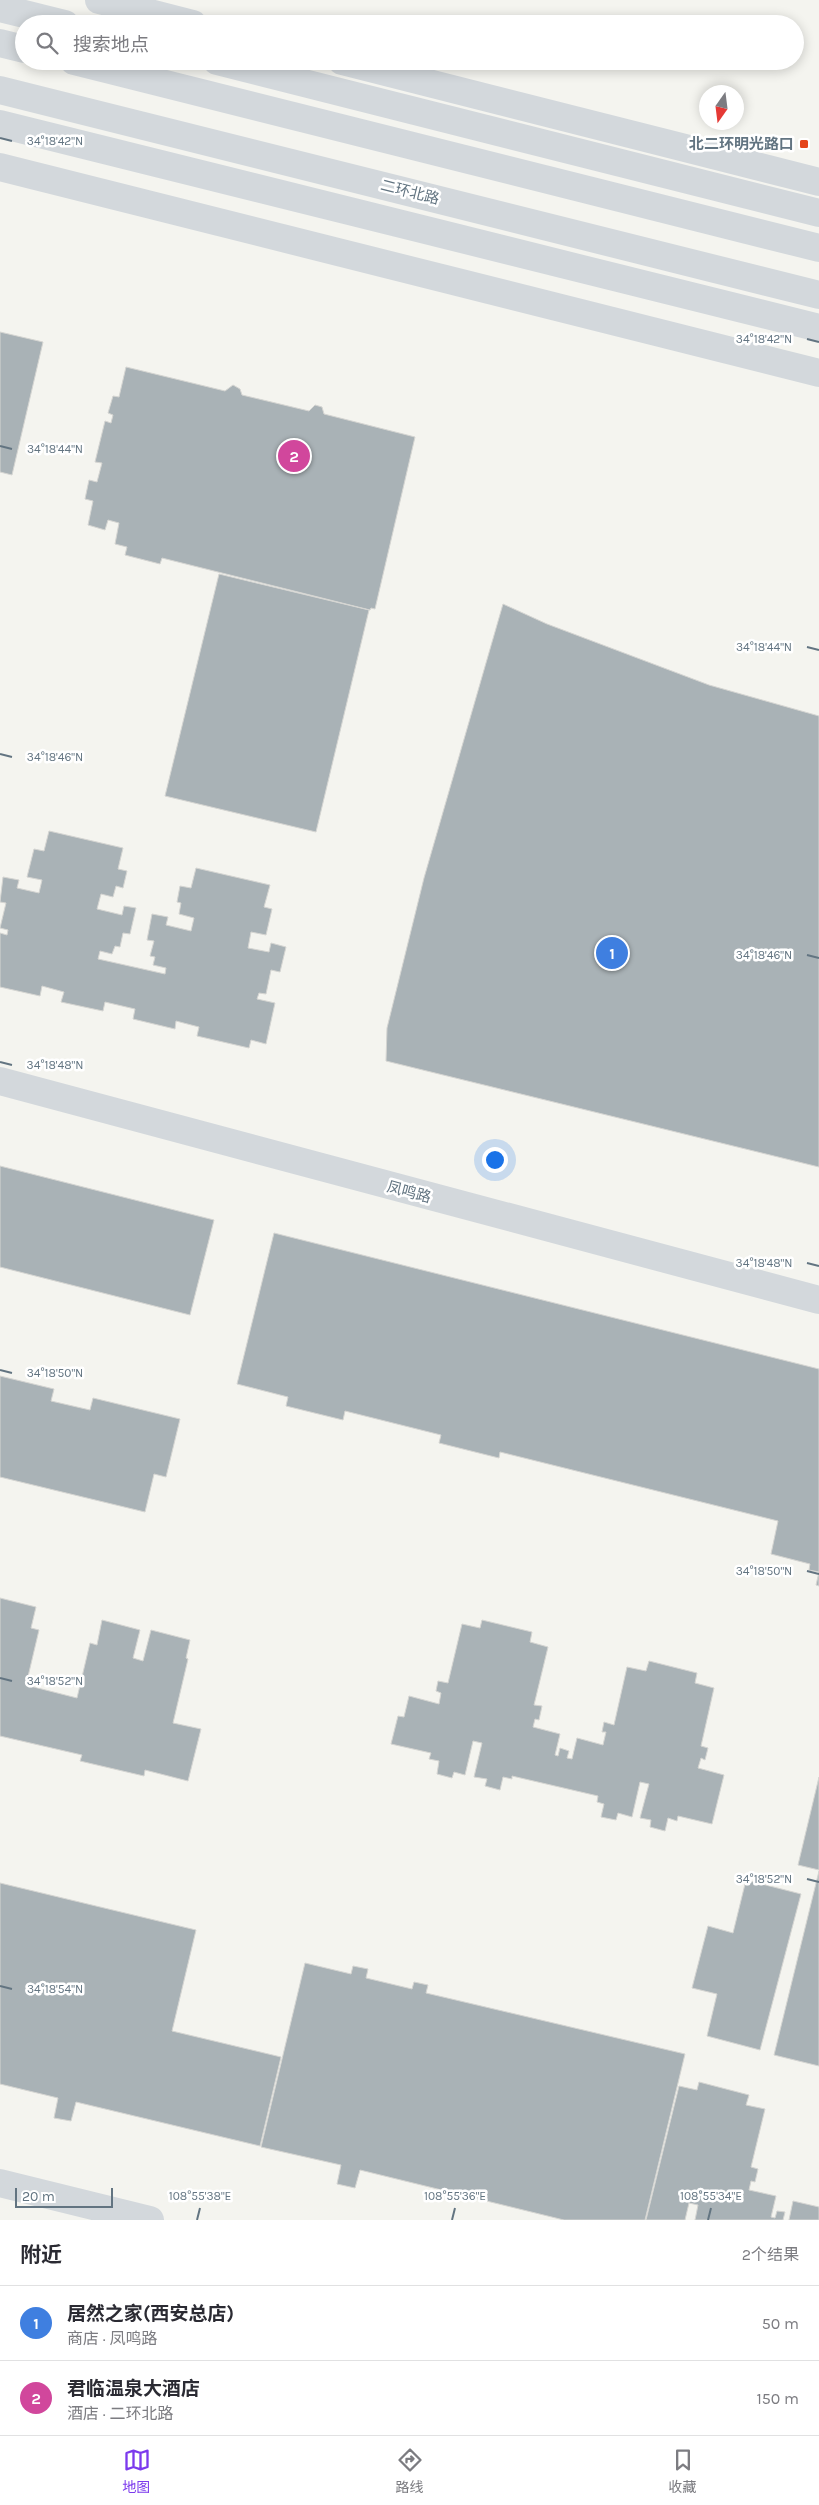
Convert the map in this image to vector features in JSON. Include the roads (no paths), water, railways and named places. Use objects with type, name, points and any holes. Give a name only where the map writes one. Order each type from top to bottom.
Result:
[{"type":"main road","points":[[99,0],[158,15]]},
{"type":"main road","points":[[0,8],[28,15]]},
{"type":"main road","points":[[0,43],[15,47]]},
{"type":"main road","points":[[110,70],[819,248]]},
{"type":"main road","points":[[252,70],[819,213]]},
{"type":"main road","points":[[377,70],[819,182]]},
{"type":"main road","name":"二环北路","points":[[0,90],[819,295]]},
{"type":"main road","points":[[80,110],[202,174]]},
{"type":"main road","points":[[0,124],[819,328]]},
{"type":"main road","points":[[464,159],[625,165]]},
{"type":"main road","points":[[0,168],[819,373]]},
{"type":"main road","points":[[304,201],[447,201]]},
{"type":"main road","name":"凤鸣路","points":[[0,1081],[819,1300]]},
{"type":"main road","points":[[0,2183],[150,2220]]},
{"type":"place","name":"北二环明光路口","points":[[804,144]]},
{"type":"place","name":"君临温泉大酒店","points":[[294,456]]},
{"type":"place","name":"居然之家(西安总店)","points":[[612,953]]}]
